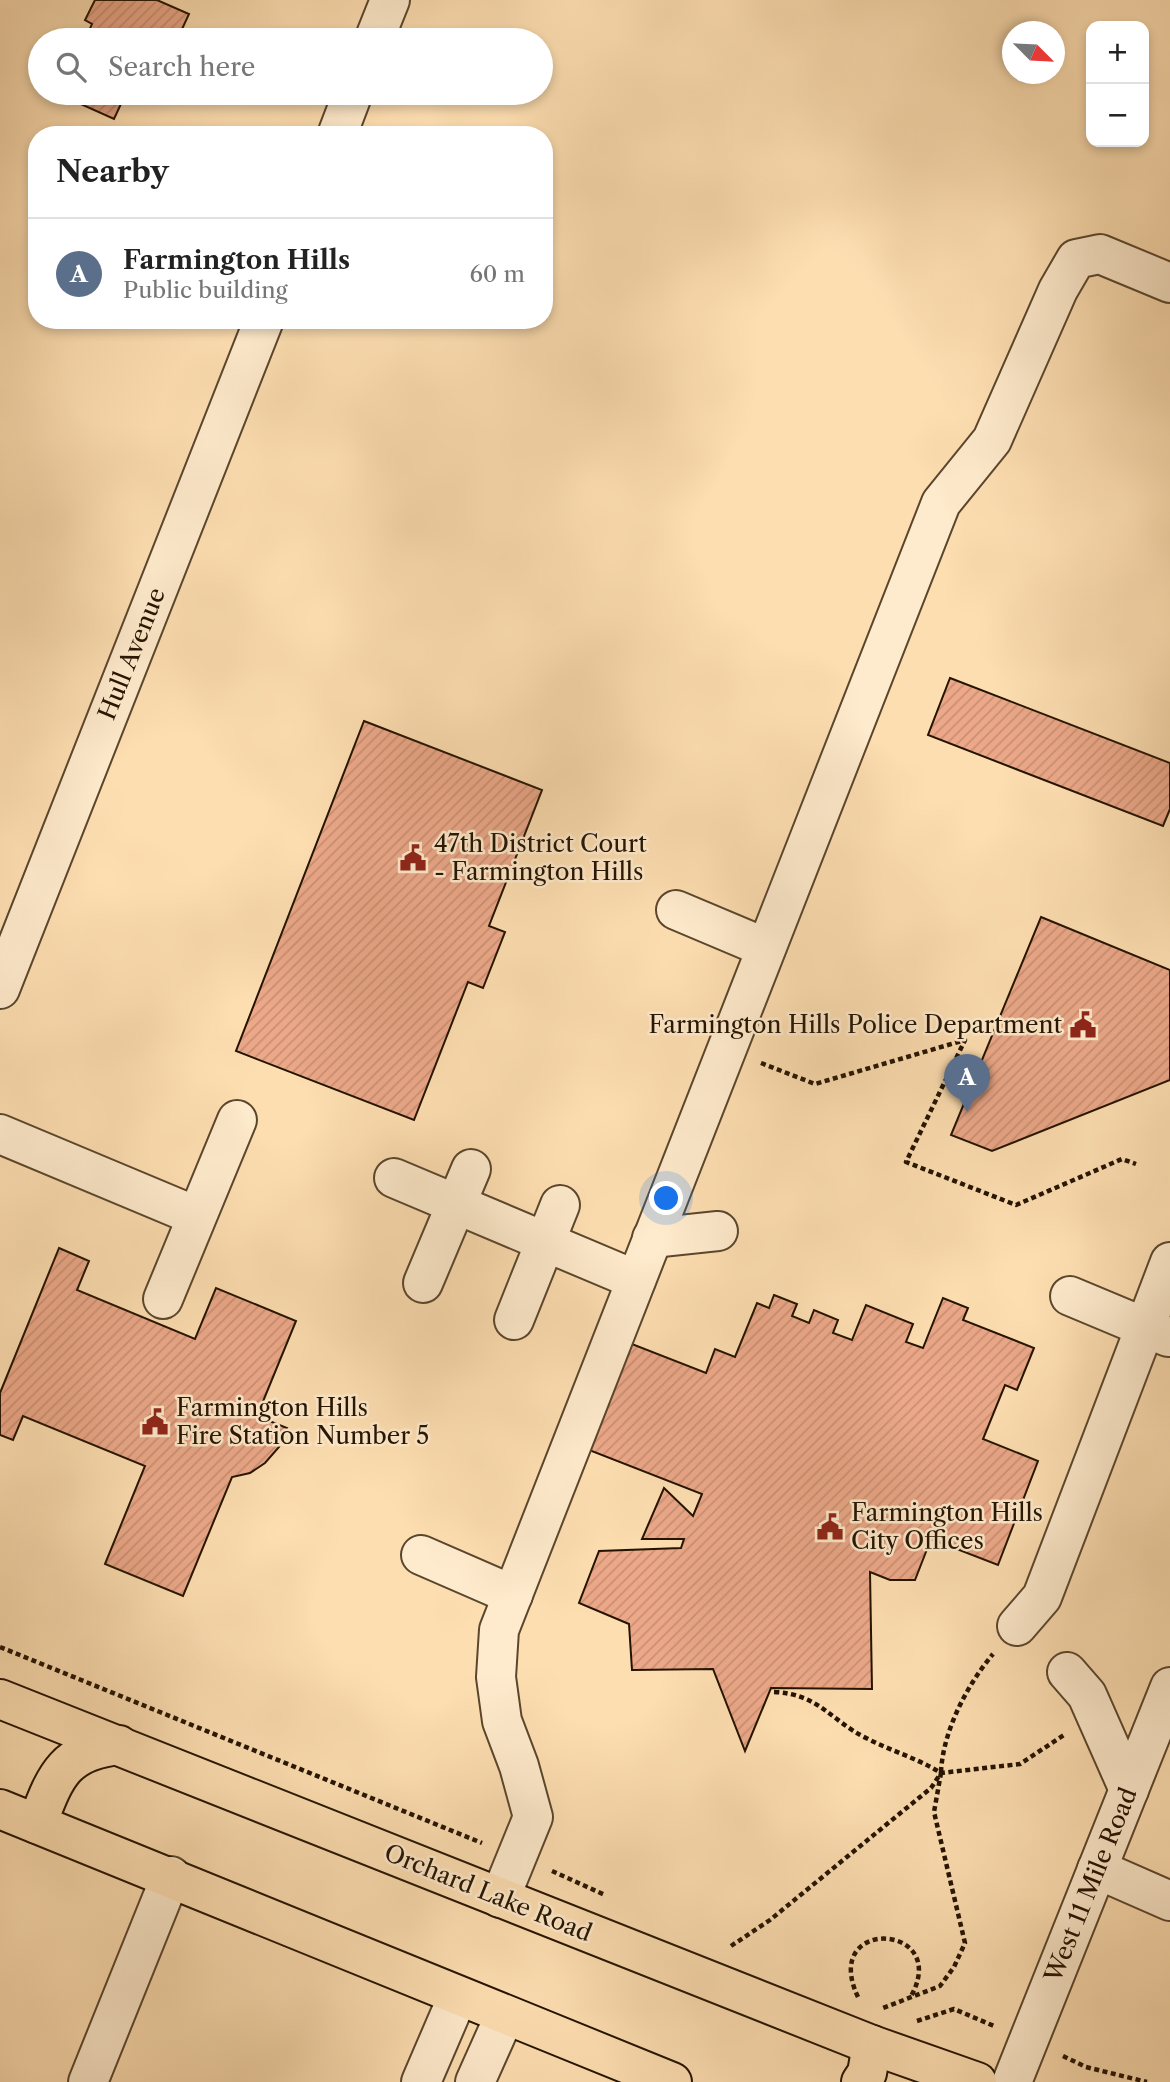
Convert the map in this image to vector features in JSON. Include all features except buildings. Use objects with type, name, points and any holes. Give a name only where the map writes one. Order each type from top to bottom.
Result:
[{"type":"main road","name":"Orchard Lake Road","points":[[0,1699],[872,2045],[978,2082]]},
{"type":"main road","points":[[37,1824],[52,1783],[64,1766],[90,1750],[119,1745]]},
{"type":"main road","points":[[0,1809],[171,1876],[672,2082]]},
{"type":"main road","points":[[861,2082],[867,2073],[872,2045]]},
{"type":"street","points":[[379,28],[390,0]]},
{"type":"street","points":[[340,126],[348,105]]},
{"type":"street","points":[[500,1898],[533,1817],[519,1766],[502,1721],[496,1677],[499,1630],[941,503],[992,440],[1058,290],[1076,259],[1100,254],[1170,283]]},
{"type":"street","name":"Hull Avenue","points":[[0,989],[260,329]]},
{"type":"street","points":[[676,910],[766,948]]},
{"type":"street","points":[[163,1299],[237,1121]]},
{"type":"street","points":[[0,1133],[196,1216]]},
{"type":"street","points":[[424,1283],[471,1170]]},
{"type":"street","points":[[394,1178],[636,1280]]},
{"type":"street","points":[[514,1320],[560,1205]]},
{"type":"street","points":[[652,1238],[718,1231]]},
{"type":"street","points":[[1017,1626],[1042,1597],[1158,1332],[1170,1262]]},
{"type":"street","points":[[1070,1296],[1158,1332]]},
{"type":"street","points":[[421,1556],[513,1595]]},
{"type":"street","points":[[1077,1684],[1129,1790]]},
{"type":"street","name":"West 11 Mile Road","points":[[1012,2082],[1170,1688]]},
{"type":"street","points":[[1097,1869],[1170,1901]]},
{"type":"street","points":[[88,2082],[171,1876]]},
{"type":"street","points":[[421,2082],[458,1996]]},
{"type":"street","points":[[475,2082],[505,2015]]},
{"type":"path","points":[[758,1062],[814,1084],[965,1040],[906,1162],[1016,1205],[1122,1159],[1136,1164]]},
{"type":"path","points":[[882,2008],[940,1986],[954,1967],[965,1943],[934,1812],[952,1723],[981,1668],[1017,1626]]},
{"type":"path","points":[[774,1692],[790,1693],[822,1705],[848,1729],[891,1751],[921,1760],[941,1773],[1020,1764],[1068,1732],[1077,1684]]},
{"type":"path","points":[[731,1946],[770,1920],[931,1788],[941,1773]]},
{"type":"path","points":[[858,1997],[849,1978],[852,1957],[866,1941],[886,1936],[906,1943],[918,1960],[920,1981],[909,1999]]},
{"type":"path","points":[[1086,2067],[1147,2082]]},
{"type":"place","name":"47th District Court - Farmington Hills","points":[[413,858]]},
{"type":"place","name":"Farmington Hills Police Department","points":[[1083,1025]]},
{"type":"place","name":"Farmington Hills","points":[[967,1112]]},
{"type":"place","name":"Farmington Hills Fire Station Number 5","points":[[155,1422]]},
{"type":"place","name":"Farmington Hills City Offices","points":[[830,1527]]}]
